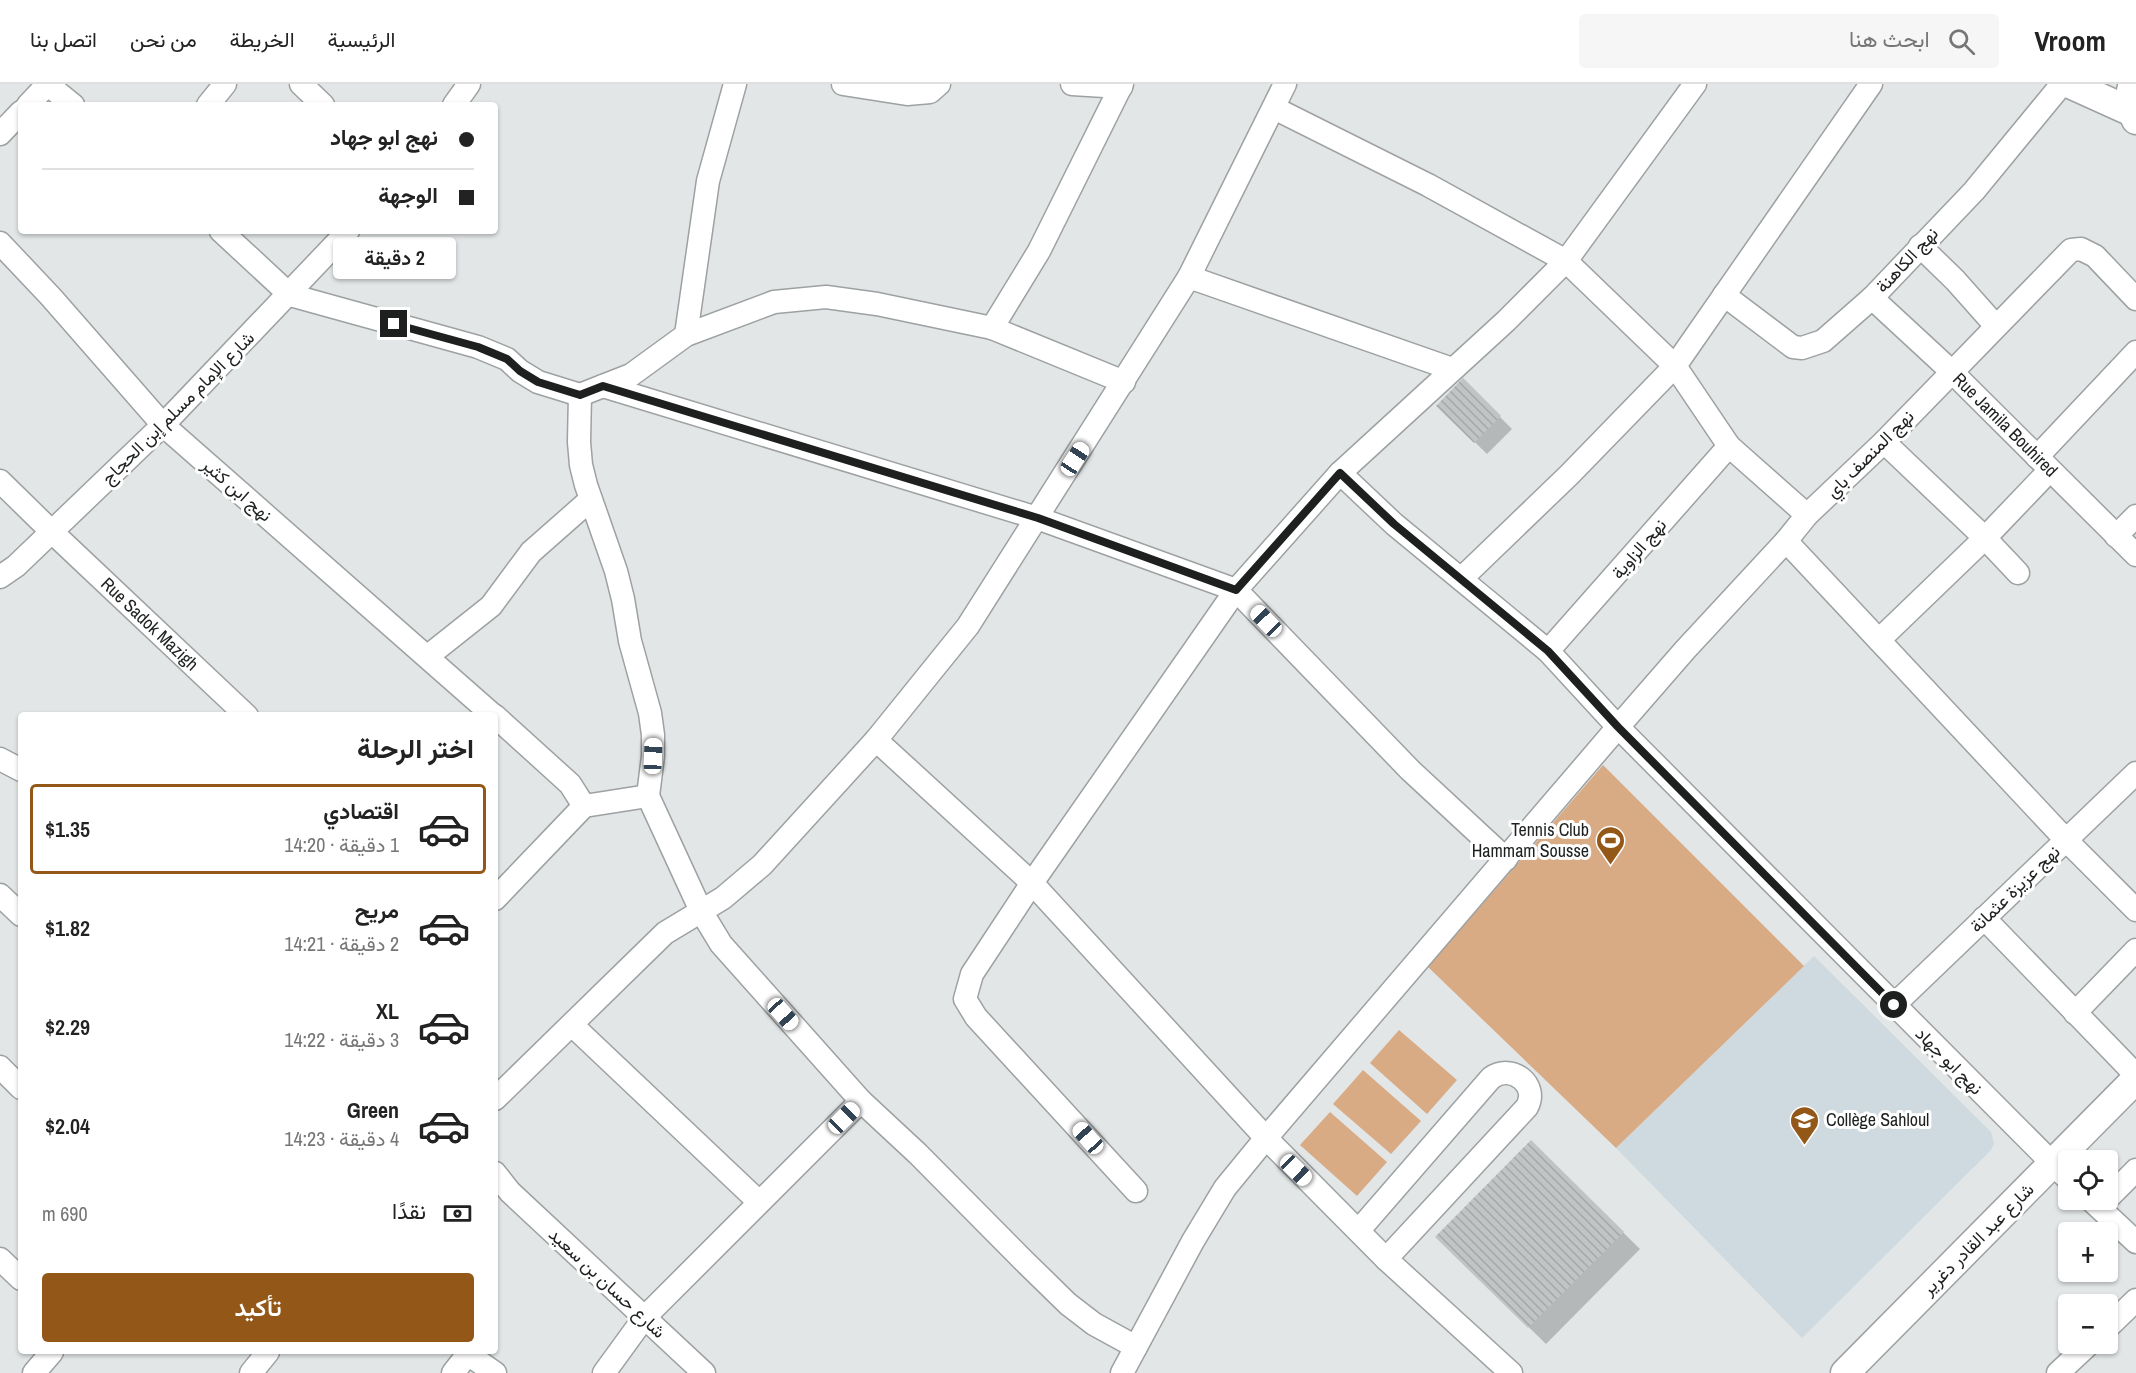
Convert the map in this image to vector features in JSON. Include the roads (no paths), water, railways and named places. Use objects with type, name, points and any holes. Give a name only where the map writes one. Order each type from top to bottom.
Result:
[{"type":"main road","points":[[2070,84],[2134,116]]},
{"type":"main road","points":[[2133,84],[2130,94],[2134,116]]},
{"type":"main road","name":"شارع عبد القادر دغرير","points":[[2078,1150],[2136,1077]]},
{"type":"main road","name":"شارع عبد القادر دغرير","points":[[1845,1373],[2058,1175]]},
{"type":"street","points":[[31,102],[48,84],[69,102]]},
{"type":"street","points":[[210,102],[225,84]]},
{"type":"street","points":[[301,84],[320,102]]},
{"type":"street","points":[[456,102],[469,84]]},
{"type":"street","points":[[686,335],[708,181],[735,84]]},
{"type":"street","points":[[843,84],[907,94],[930,92],[939,84]]},
{"type":"street","points":[[992,328],[1039,251],[1121,85],[1072,84]]},
{"type":"street","points":[[498,1096],[665,933],[723,898],[762,865],[876,740],[968,626],[1189,277],[1285,84]]},
{"type":"street","points":[[1136,1191],[976,1017],[965,999],[972,974],[1032,883],[1236,590],[1340,473],[1506,321],[1566,261],[1695,84]]},
{"type":"street","name":"نهج الكاهنة","points":[[1724,295],[1786,342],[1802,348],[1823,341],[1872,298],[1974,191],[2062,84]]},
{"type":"street","points":[[1461,579],[1569,475],[1675,366],[1867,85]]},
{"type":"street","points":[[1274,108],[1428,185],[1566,261],[1675,366],[1729,446],[1807,515]]},
{"type":"street","points":[[0,134],[18,115]]},
{"type":"street","points":[[224,234],[290,295],[478,347],[507,359],[520,371],[538,382],[580,395],[631,375],[686,335],[774,302],[826,297],[877,304],[992,328],[1124,382]]},
{"type":"street","name":"شارع اﻹمام مسلم إبن الحجاج","points":[[0,577],[16,566],[163,426],[290,295],[345,234]]},
{"type":"street","name":"نهج ابن كثير","points":[[0,243],[51,297],[163,426],[490,712]]},
{"type":"street","points":[[1920,246],[1955,280],[1995,325]]},
{"type":"street","name":"نهج المنصف باي","points":[[1122,1373],[1192,1241],[1225,1188],[1618,727],[1807,515],[1884,442],[1995,325],[2071,250],[2081,249],[2095,256],[2136,299]]},
{"type":"street","points":[[1189,277],[1452,369]]},
{"type":"street","name":"Rue Jamila Bouhired","points":[[1872,298],[1951,371],[2136,555]]},
{"type":"street","points":[[1879,640],[1985,538],[2043,464],[2132,364]]},
{"type":"street","points":[[603,386],[1038,518],[1236,590],[1402,762],[1506,859]]},
{"type":"street","points":[[580,395],[581,465],[590,500],[616,571],[630,641],[650,713],[653,735],[648,796],[701,911],[721,944],[861,1101],[918,1154],[1068,1304],[1094,1323],[1136,1347]]},
{"type":"street","points":[[1884,442],[1985,538],[2018,573]]},
{"type":"street","name":"نهج الزاوية","points":[[1548,651],[1729,446]]},
{"type":"street","name":"نهج ابو جهاد","points":[[1340,473],[1394,524],[1548,651],[1618,727],[2058,1169]]},
{"type":"street","name":"Rue Sadok Mazigh","points":[[0,481],[243,712]]},
{"type":"street","points":[[428,656],[470,620],[491,606],[531,552],[590,500]]},
{"type":"street","points":[[2116,536],[2136,516]]},
{"type":"street","points":[[1786,541],[2066,840],[2136,910]]},
{"type":"street","name":"نهج ابن كثير","points":[[498,720],[570,784],[584,806]]},
{"type":"street","points":[[876,740],[1032,883],[1281,1155],[1386,1259],[1510,1373]]},
{"type":"street","points":[[0,759],[18,768]]},
{"type":"street","name":"نهج عزيزة عثمانة","points":[[1894,1005],[2136,773]]},
{"type":"street","points":[[498,896],[584,806],[648,796]]},
{"type":"street","points":[[0,895],[18,912]]},
{"type":"street","points":[[1984,918],[2136,1077]]},
{"type":"street","points":[[2075,1013],[2136,950]]},
{"type":"street","points":[[572,1025],[759,1202]]},
{"type":"street","points":[[0,1067],[18,1085]]},
{"type":"street","points":[[1359,1230],[1491,1078],[1500,1072],[1510,1072],[1522,1080],[1530,1094],[1531,1100],[1527,1107],[1386,1259]]},
{"type":"street","points":[[604,1373],[644,1318],[861,1101]]},
{"type":"street","points":[[2118,1186],[2136,1170]]},
{"type":"street","name":"شارع حسان بن سعيد","points":[[503,1187],[704,1373]]},
{"type":"street","points":[[2109,1210],[2136,1242]]},
{"type":"street","points":[[0,1259],[18,1276]]},
{"type":"street","points":[[2118,1317],[2136,1300]]},
{"type":"street","points":[[33,1373],[50,1354]]},
{"type":"street","points":[[251,1373],[266,1354]]},
{"type":"street","points":[[2058,1373],[2078,1354]]},
{"type":"street","points":[[453,1373],[464,1359],[470,1357],[476,1358],[495,1373]]},
{"type":"place","name":"Tennis Club Hammam Sousse","points":[[1610,866]]},
{"type":"place","name":"Collège Sahloul","points":[[1805,1146]]}]
